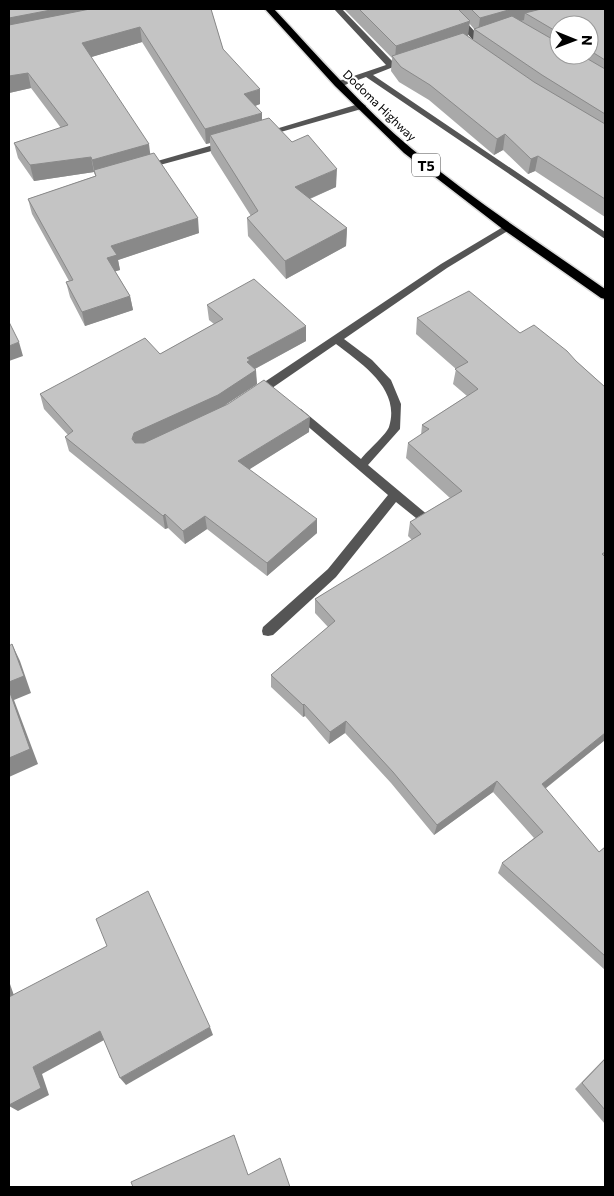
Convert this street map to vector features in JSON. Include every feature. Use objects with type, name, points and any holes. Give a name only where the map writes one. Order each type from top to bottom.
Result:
[{"type":"highway","name":"Dodoma Highway","points":[[269,9],[339,84],[408,151],[508,226],[605,295]]},
{"type":"street","points":[[338,9],[390,66]]},
{"type":"street","points":[[450,9],[472,39],[484,34]]},
{"type":"street","points":[[339,84],[417,57]]},
{"type":"street","points":[[367,74],[605,236]]},
{"type":"street","points":[[137,169],[362,106]]},
{"type":"street","points":[[249,398],[270,390],[337,339],[444,266],[508,226]]},
{"type":"street","points":[[337,339],[368,363],[387,383],[396,404],[394,429],[362,465]]},
{"type":"street","points":[[288,405],[425,519]]},
{"type":"street","points":[[268,630],[332,572],[396,494]]},
{"type":"building","points":[[9,9],[56,9],[9,18]]},
{"type":"building","points":[[90,9],[211,9],[223,49],[260,89],[244,94],[262,113],[205,129],[140,27],[82,43],[149,144],[92,160],[91,157],[30,165],[14,143],[68,125],[28,73],[9,76],[9,25]]},
{"type":"building","points":[[359,9],[458,9],[470,21],[396,46]]},
{"type":"building","points":[[471,9],[512,9],[480,18]]},
{"type":"building","points":[[541,9],[605,9],[605,60],[599,56],[599,15],[549,15],[549,27],[525,13]]},
{"type":"building","points":[[512,16],[549,37],[549,65],[598,65],[605,69],[605,114],[542,75],[474,29]]},
{"type":"building","points":[[463,33],[534,82],[605,124],[605,199],[538,156],[531,159],[505,134],[497,139],[430,85],[401,67],[392,56]]},
{"type":"building","points":[[269,118],[292,142],[308,135],[337,169],[295,187],[347,228],[285,261],[247,218],[258,211],[210,135]]},
{"type":"building","points":[[154,153],[198,218],[111,246],[117,255],[107,258],[130,296],[82,312],[66,282],[73,280],[28,199],[96,176],[94,170]]},
{"type":"building","points":[[254,279],[306,326],[247,358],[250,360],[247,362],[256,370],[218,395],[134,433],[132,439],[135,443],[144,443],[228,404],[264,380],[310,417],[238,461],[317,519],[267,563],[205,516],[183,531],[165,514],[163,516],[65,437],[73,431],[40,394],[145,338],[160,354],[223,319],[207,305]]},
{"type":"building","points":[[469,291],[520,333],[534,325],[567,351],[605,387],[605,552],[602,554],[605,557],[605,733],[542,784],[599,852],[605,847],[605,956],[502,863],[543,832],[497,781],[437,825],[393,772],[346,721],[330,732],[304,704],[271,675],[335,621],[315,599],[421,534],[410,522],[462,491],[408,443],[429,429],[422,425],[478,389],[455,369],[468,362],[417,318]]},
{"type":"building","points":[[9,322],[19,342],[9,346]]},
{"type":"building","points":[[12,644],[24,676],[9,682],[9,646]]},
{"type":"building","points":[[9,690],[30,749],[9,758]]},
{"type":"building","points":[[148,891],[210,1027],[120,1078],[100,1031],[33,1067],[41,1088],[9,1105],[9,997],[107,946],[96,919]]},
{"type":"building","points":[[605,1059],[605,1110],[582,1083]]},
{"type":"building","points":[[234,1135],[248,1175],[280,1158],[290,1187],[133,1187],[131,1182]]}]
